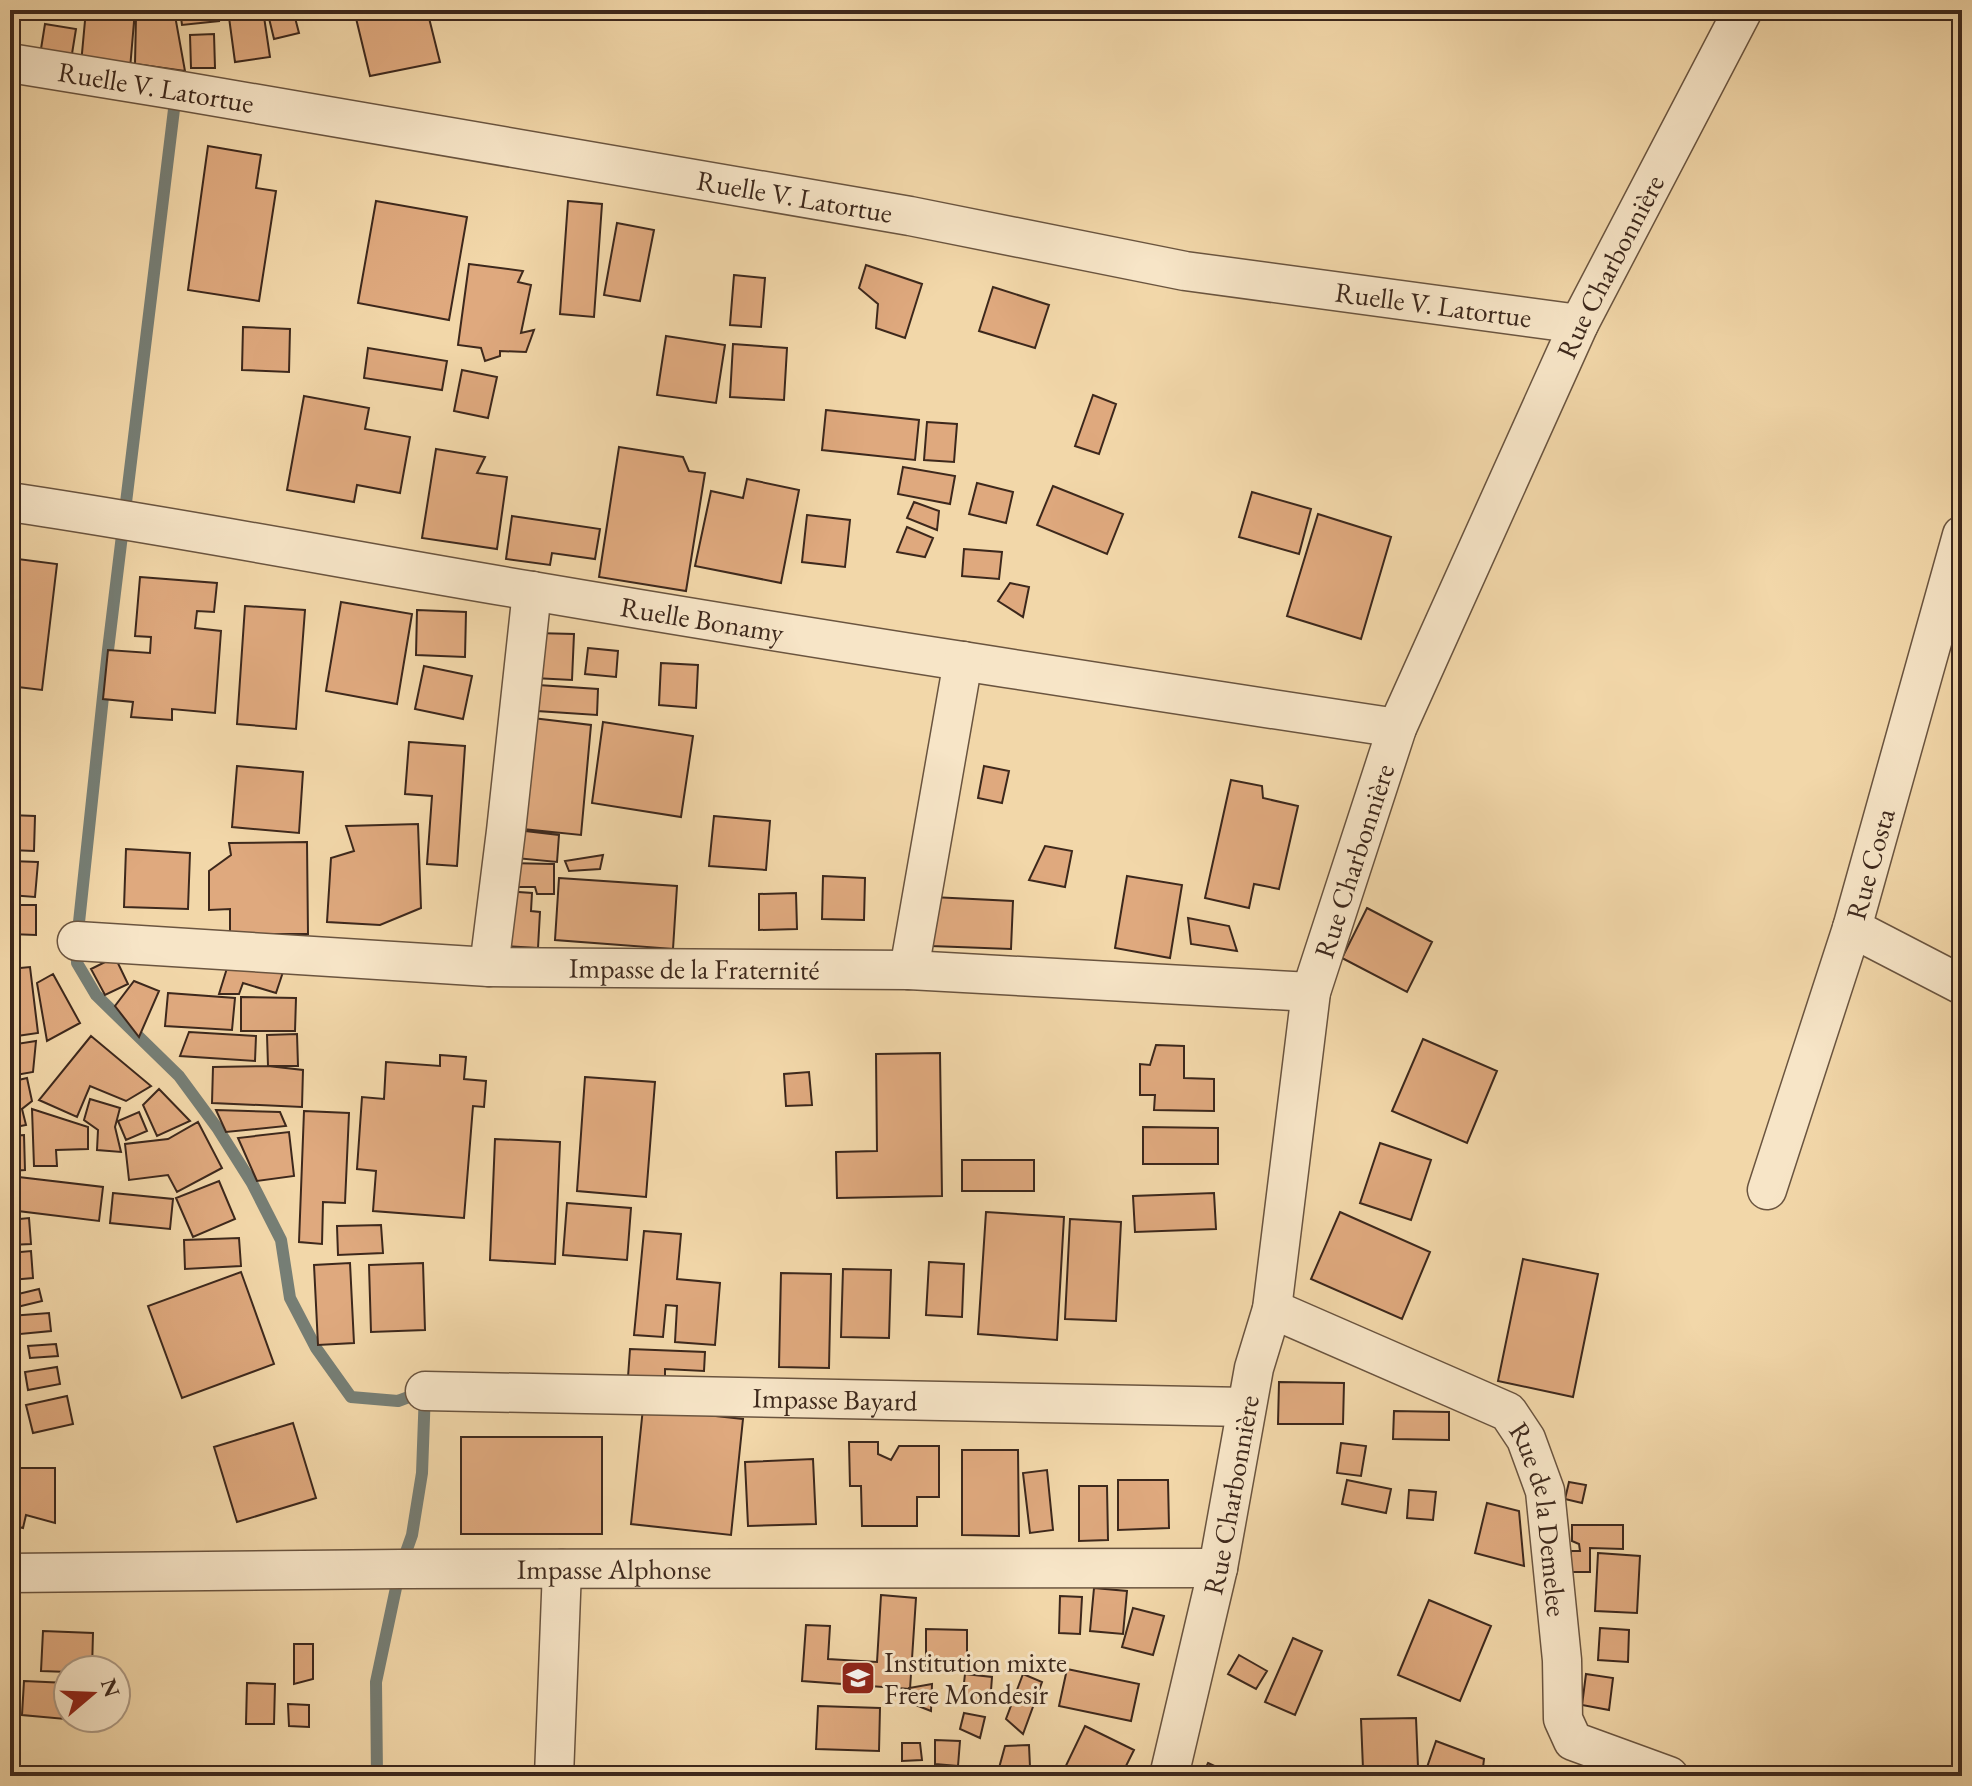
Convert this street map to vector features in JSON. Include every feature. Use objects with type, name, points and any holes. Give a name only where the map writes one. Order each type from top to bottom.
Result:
[{"type":"street","name":"Rue Charbonnière","points":[[1169,1776],[1218,1568],[1254,1368],[1272,1309],[1311,992],[1397,728],[1579,324],[1743,10]]},
{"type":"street","name":"Ruelle V. Latortue","points":[[10,63],[910,216],[1185,271],[1579,324]]},
{"type":"street","name":"Ruelle Bonamy","points":[[10,502],[125,519],[532,591],[1397,728]]},
{"type":"street","name":"Rue Costa","points":[[1767,1190],[1852,928],[1962,535]]},
{"type":"street","points":[[489,967],[532,591]]},
{"type":"street","points":[[909,970],[963,661]]},
{"type":"street","points":[[1852,928],[1962,985]]},
{"type":"street","name":"Impasse de la Fraternité","points":[[77,941],[489,967],[909,970],[1311,992]]},
{"type":"street","name":"Rue de la Demelee","points":[[1272,1309],[1508,1412],[1526,1439],[1545,1491],[1562,1660],[1563,1719],[1573,1741],[1669,1776]]},
{"type":"street","name":"Impasse Bayard","points":[[425,1391],[1246,1407]]},
{"type":"street","name":"Impasse Alphonse","points":[[10,1573],[1218,1568]]},
{"type":"street","points":[[554,1776],[562,1569]]},
{"type":"building","points":[[86,10],[135,10],[130,69],[81,64]]},
{"type":"building","points":[[152,10],[174,10],[185,71],[135,64],[136,17],[152,14]]},
{"type":"building","points":[[180,10],[217,10],[219,21],[182,25]]},
{"type":"building","points":[[228,10],[263,10],[270,57],[235,62]]},
{"type":"building","points":[[267,10],[293,10],[299,33],[274,39]]},
{"type":"building","points":[[354,10],[427,10],[440,62],[370,76]]},
{"type":"building","points":[[45,24],[76,29],[71,60],[40,55]]},
{"type":"building","points":[[214,34],[215,68],[191,68],[190,35]]},
{"type":"building","points":[[208,146],[261,155],[256,188],[276,191],[259,301],[188,290]]},
{"type":"building","points":[[376,201],[467,217],[449,320],[358,303]]},
{"type":"building","points":[[568,201],[602,204],[594,317],[560,314]]},
{"type":"building","points":[[617,223],[654,230],[640,301],[604,295]]},
{"type":"building","points":[[469,264],[523,271],[518,282],[531,285],[521,333],[534,330],[526,352],[500,351],[500,356],[485,361],[481,348],[458,345]]},
{"type":"building","points":[[866,265],[922,284],[905,338],[876,328],[878,304],[859,288]]},
{"type":"building","points":[[734,275],[765,278],[761,327],[730,325]]},
{"type":"building","points":[[993,287],[1049,305],[1035,348],[979,331]]},
{"type":"building","points":[[243,327],[290,329],[289,372],[242,370]]},
{"type":"building","points":[[666,336],[725,345],[716,403],[657,395]]},
{"type":"building","points":[[733,344],[787,348],[784,400],[730,397]]},
{"type":"building","points":[[368,348],[447,361],[442,390],[364,378]]},
{"type":"building","points":[[462,370],[497,377],[488,418],[454,411]]},
{"type":"building","points":[[1093,395],[1116,404],[1099,454],[1075,446]]},
{"type":"building","points":[[304,396],[369,408],[365,429],[410,437],[400,493],[357,485],[354,502],[287,490]]},
{"type":"building","points":[[826,410],[919,420],[915,460],[822,450]]},
{"type":"building","points":[[927,422],[957,424],[954,462],[924,460]]},
{"type":"building","points":[[619,447],[683,457],[689,471],[705,473],[686,591],[599,577]]},
{"type":"building","points":[[436,449],[485,457],[477,473],[507,477],[497,549],[422,538]]},
{"type":"building","points":[[903,467],[955,476],[950,504],[898,494]]},
{"type":"building","points":[[747,479],[799,490],[781,583],[695,566],[711,491],[743,498]]},
{"type":"building","points":[[977,483],[1013,492],[1006,523],[969,514]]},
{"type":"building","points":[[1053,486],[1123,514],[1107,554],[1037,525]]},
{"type":"building","points":[[1252,492],[1311,509],[1299,554],[1239,537]]},
{"type":"building","points":[[914,502],[939,511],[937,530],[907,518]]},
{"type":"building","points":[[1318,514],[1391,537],[1361,639],[1287,616]]},
{"type":"building","points":[[807,515],[850,520],[845,567],[802,562]]},
{"type":"building","points":[[512,516],[600,529],[595,559],[552,553],[550,565],[506,559]]},
{"type":"building","points":[[907,527],[933,538],[925,557],[897,552]]},
{"type":"building","points":[[964,549],[1002,552],[999,579],[962,576]]},
{"type":"building","points":[[10,558],[57,564],[42,690],[10,686]]},
{"type":"building","points":[[140,577],[217,583],[214,612],[197,611],[195,628],[221,631],[215,713],[172,709],[172,720],[131,717],[133,702],[103,699],[108,650],[150,653],[151,637],[135,636]]},
{"type":"building","points":[[1010,583],[1029,587],[1023,617],[998,601]]},
{"type":"building","points":[[341,602],[412,614],[397,704],[326,691]]},
{"type":"building","points":[[245,606],[305,610],[296,729],[237,724]]},
{"type":"building","points":[[417,610],[466,612],[465,657],[416,655]]},
{"type":"building","points":[[535,633],[574,634],[572,680],[534,678]]},
{"type":"building","points":[[588,648],[618,651],[616,677],[585,674]]},
{"type":"building","points":[[661,663],[698,665],[696,708],[659,705]]},
{"type":"building","points":[[424,666],[472,676],[463,719],[415,709]]},
{"type":"building","points":[[538,685],[598,689],[597,715],[537,711]]},
{"type":"building","points":[[524,717],[591,725],[581,835],[513,828]]},
{"type":"building","points":[[603,722],[693,736],[681,817],[592,803]]},
{"type":"building","points":[[409,742],[465,746],[457,866],[427,864],[432,796],[405,794]]},
{"type":"building","points":[[237,766],[303,772],[299,833],[232,827]]},
{"type":"building","points":[[984,766],[1009,771],[1002,803],[978,798]]},
{"type":"building","points":[[1231,780],[1262,786],[1263,798],[1298,806],[1279,889],[1254,884],[1249,908],[1205,898]]},
{"type":"building","points":[[10,815],[35,816],[34,851],[10,850]]},
{"type":"building","points":[[714,816],[770,821],[766,870],[709,866]]},
{"type":"building","points":[[418,824],[421,908],[380,925],[327,922],[331,858],[354,851],[346,826]]},
{"type":"building","points":[[508,829],[559,835],[557,862],[505,857]]},
{"type":"building","points":[[307,842],[308,934],[230,934],[230,909],[209,910],[209,871],[231,855],[229,843]]},
{"type":"building","points":[[1045,846],[1072,851],[1065,887],[1029,880]]},
{"type":"building","points":[[126,849],[190,853],[188,909],[124,907]]},
{"type":"building","points":[[603,855],[600,869],[569,871],[565,861]]},
{"type":"building","points":[[10,861],[38,862],[35,897],[10,895]]},
{"type":"building","points":[[505,863],[554,864],[554,894],[537,894],[535,887],[505,887]]},
{"type":"building","points":[[823,876],[865,878],[864,920],[822,919]]},
{"type":"building","points":[[1127,876],[1182,885],[1170,958],[1115,948]]},
{"type":"building","points":[[559,878],[677,886],[673,949],[555,940]]},
{"type":"building","points":[[506,891],[532,893],[531,911],[540,912],[538,948],[503,946]]},
{"type":"building","points":[[796,893],[797,929],[759,930],[759,894]]},
{"type":"building","points":[[932,897],[1013,901],[1011,949],[931,946]]},
{"type":"building","points":[[10,905],[36,905],[36,935],[10,934]]},
{"type":"building","points":[[1367,908],[1432,942],[1407,992],[1342,958]]},
{"type":"building","points":[[1188,918],[1229,926],[1237,951],[1191,944]]},
{"type":"building","points":[[232,952],[284,969],[276,993],[243,983],[239,994],[219,994]]},
{"type":"building","points":[[115,957],[128,984],[105,995],[91,969]]},
{"type":"building","points":[[30,967],[38,1033],[10,1037],[10,969]]},
{"type":"building","points":[[53,974],[80,1023],[47,1041],[37,983]]},
{"type":"building","points":[[134,981],[159,991],[139,1037],[115,1006]]},
{"type":"building","points":[[168,993],[235,998],[232,1030],[165,1026]]},
{"type":"building","points":[[241,997],[296,998],[295,1031],[241,1031]]},
{"type":"building","points":[[189,1032],[256,1036],[255,1061],[180,1056]]},
{"type":"building","points":[[297,1034],[298,1066],[268,1066],[267,1035]]},
{"type":"building","points":[[91,1036],[151,1086],[126,1101],[90,1086],[77,1117],[39,1100]]},
{"type":"building","points":[[1423,1039],[1497,1071],[1467,1143],[1392,1111]]},
{"type":"building","points":[[36,1041],[33,1072],[10,1076],[10,1045]]},
{"type":"building","points":[[1156,1045],[1184,1046],[1184,1078],[1214,1079],[1214,1111],[1154,1110],[1155,1095],[1140,1095],[1140,1064],[1150,1065]]},
{"type":"building","points":[[940,1053],[942,1196],[837,1198],[836,1152],[877,1151],[876,1054]]},
{"type":"building","points":[[440,1055],[466,1057],[464,1079],[486,1081],[484,1107],[473,1106],[464,1218],[373,1211],[376,1171],[357,1169],[362,1097],[384,1099],[386,1062],[440,1066]]},
{"type":"building","points":[[268,1066],[303,1070],[302,1107],[212,1103],[213,1067]]},
{"type":"building","points":[[809,1072],[812,1105],[786,1106],[784,1074]]},
{"type":"building","points":[[585,1077],[655,1082],[646,1197],[577,1191]]},
{"type":"building","points":[[27,1078],[32,1101],[22,1109],[26,1125],[10,1128],[10,1082]]},
{"type":"building","points":[[159,1089],[190,1121],[157,1136],[143,1105]]},
{"type":"building","points":[[90,1099],[120,1108],[115,1127],[121,1152],[97,1150],[98,1130],[84,1120]]},
{"type":"building","points":[[32,1109],[88,1127],[88,1149],[56,1150],[57,1166],[34,1166]]},
{"type":"building","points":[[216,1110],[280,1112],[286,1126],[226,1132]]},
{"type":"building","points":[[304,1111],[349,1113],[345,1203],[323,1202],[322,1244],[299,1242]]},
{"type":"building","points":[[139,1112],[147,1131],[126,1140],[118,1121]]},
{"type":"building","points":[[198,1122],[222,1168],[177,1192],[168,1175],[129,1180],[125,1144],[168,1139]]},
{"type":"building","points":[[1143,1127],[1218,1128],[1218,1164],[1143,1164]]},
{"type":"building","points":[[289,1132],[294,1176],[257,1181],[238,1138]]},
{"type":"building","points":[[24,1135],[25,1170],[10,1171],[10,1136]]},
{"type":"building","points":[[495,1139],[560,1142],[555,1264],[490,1260]]},
{"type":"building","points":[[1380,1143],[1431,1160],[1411,1220],[1360,1203]]},
{"type":"building","points":[[962,1160],[1034,1160],[1034,1191],[962,1191]]},
{"type":"building","points":[[10,1176],[103,1187],[99,1221],[10,1210]]},
{"type":"building","points":[[219,1181],[235,1219],[193,1237],[176,1198]]},
{"type":"building","points":[[113,1193],[173,1199],[170,1229],[110,1223]]},
{"type":"building","points":[[1214,1193],[1216,1229],[1135,1232],[1133,1196]]},
{"type":"building","points":[[567,1203],[631,1208],[627,1260],[563,1255]]},
{"type":"building","points":[[986,1212],[1064,1217],[1057,1340],[978,1334]]},
{"type":"building","points":[[1340,1212],[1430,1252],[1402,1319],[1311,1279]]},
{"type":"building","points":[[29,1218],[31,1244],[10,1245],[10,1220]]},
{"type":"building","points":[[1070,1219],[1121,1222],[1116,1321],[1065,1319]]},
{"type":"building","points":[[381,1225],[383,1253],[338,1255],[337,1226]]},
{"type":"building","points":[[644,1231],[681,1234],[677,1279],[720,1283],[715,1345],[675,1342],[677,1306],[666,1305],[663,1337],[634,1335]]},
{"type":"building","points":[[239,1238],[241,1266],[185,1269],[184,1240]]},
{"type":"building","points":[[31,1251],[33,1278],[11,1280],[10,1253]]},
{"type":"building","points":[[1523,1259],[1598,1274],[1573,1397],[1498,1381]]},
{"type":"building","points":[[929,1262],[964,1264],[962,1317],[926,1315]]},
{"type":"building","points":[[350,1263],[354,1343],[318,1345],[314,1265]]},
{"type":"building","points":[[423,1263],[425,1330],[371,1332],[369,1265]]},
{"type":"building","points":[[843,1269],[891,1270],[889,1338],[841,1337]]},
{"type":"building","points":[[241,1272],[274,1364],[182,1398],[148,1306]]},
{"type":"building","points":[[781,1273],[831,1274],[829,1368],[779,1367]]},
{"type":"building","points":[[39,1289],[42,1301],[17,1307],[14,1295]]},
{"type":"building","points":[[49,1313],[51,1331],[10,1335],[10,1316]]},
{"type":"building","points":[[56,1344],[58,1356],[30,1358],[28,1346]]},
{"type":"building","points":[[630,1349],[705,1352],[704,1371],[665,1369],[665,1379],[628,1377]]},
{"type":"building","points":[[10,1361],[19,1361],[20,1396],[10,1396]]},
{"type":"building","points":[[57,1367],[60,1384],[28,1390],[25,1372]]},
{"type":"building","points":[[1279,1382],[1344,1383],[1343,1424],[1278,1424]]},
{"type":"building","points":[[67,1396],[73,1424],[33,1433],[26,1405]]},
{"type":"building","points":[[643,1408],[743,1419],[731,1535],[631,1524]]},
{"type":"building","points":[[1394,1411],[1449,1412],[1449,1440],[1393,1439]]},
{"type":"building","points":[[293,1423],[316,1498],[237,1522],[214,1447]]},
{"type":"building","points":[[461,1437],[602,1437],[602,1534],[461,1534]]},
{"type":"building","points":[[849,1442],[878,1442],[878,1454],[891,1460],[899,1446],[939,1446],[939,1497],[917,1497],[917,1526],[862,1526],[861,1486],[850,1486]]},
{"type":"building","points":[[1341,1443],[1366,1446],[1361,1476],[1337,1473]]},
{"type":"building","points":[[962,1450],[1018,1450],[1019,1536],[962,1535]]},
{"type":"building","points":[[813,1459],[816,1524],[748,1526],[745,1462]]},
{"type":"building","points":[[10,1468],[55,1468],[55,1523],[26,1515],[23,1528],[10,1525]]},
{"type":"building","points":[[1047,1470],[1053,1530],[1030,1533],[1023,1473]]},
{"type":"building","points":[[1118,1480],[1168,1480],[1169,1528],[1118,1530]]},
{"type":"building","points":[[1347,1480],[1391,1489],[1386,1513],[1342,1504]]},
{"type":"building","points":[[1569,1482],[1586,1485],[1582,1503],[1565,1499]]},
{"type":"building","points":[[1079,1486],[1107,1486],[1108,1540],[1079,1541]]},
{"type":"building","points":[[1409,1490],[1436,1492],[1433,1520],[1407,1518]]},
{"type":"building","points":[[1487,1503],[1519,1511],[1524,1566],[1475,1553]]},
{"type":"building","points":[[1572,1525],[1623,1525],[1623,1549],[1590,1548],[1590,1572],[1571,1572],[1571,1551],[1580,1551],[1579,1544],[1572,1541]]},
{"type":"building","points":[[1598,1553],[1640,1556],[1637,1613],[1595,1611]]},
{"type":"building","points":[[1094,1588],[1127,1591],[1123,1634],[1090,1631]]},
{"type":"building","points":[[881,1595],[916,1598],[910,1689],[802,1681],[806,1625],[830,1626],[828,1659],[877,1662]]},
{"type":"building","points":[[1060,1596],[1082,1597],[1080,1634],[1059,1633]]},
{"type":"building","points":[[1429,1600],[1491,1626],[1460,1701],[1398,1675]]},
{"type":"building","points":[[1133,1608],[1164,1616],[1153,1655],[1122,1647]]},
{"type":"building","points":[[1600,1628],[1629,1630],[1628,1662],[1598,1660]]},
{"type":"building","points":[[926,1629],[967,1630],[967,1670],[926,1669]]},
{"type":"building","points":[[43,1631],[93,1633],[92,1654],[52,1654],[52,1671],[41,1671]]},
{"type":"building","points":[[1293,1638],[1322,1651],[1295,1715],[1265,1702]]},
{"type":"building","points":[[294,1644],[313,1644],[313,1679],[294,1684]]},
{"type":"building","points":[[1239,1655],[1267,1671],[1256,1689],[1228,1674]]},
{"type":"building","points":[[1067,1669],[1139,1684],[1131,1721],[1059,1706]]},
{"type":"building","points":[[965,1674],[992,1677],[990,1704],[962,1701]]},
{"type":"building","points":[[1023,1674],[1042,1682],[1023,1734],[1006,1719]]},
{"type":"building","points":[[1586,1674],[1613,1678],[1609,1710],[1582,1705]]},
{"type":"building","points":[[24,1681],[52,1682],[52,1718],[22,1715]]},
{"type":"building","points":[[247,1683],[275,1684],[274,1724],[246,1724]]},
{"type":"building","points":[[932,1684],[931,1711],[908,1702],[909,1688]]},
{"type":"building","points":[[288,1704],[309,1705],[309,1727],[289,1726]]},
{"type":"building","points":[[818,1706],[880,1708],[879,1751],[816,1749]]},
{"type":"building","points":[[964,1713],[985,1717],[980,1738],[960,1729]]},
{"type":"building","points":[[1416,1718],[1418,1767],[1363,1769],[1361,1719]]},
{"type":"building","points":[[1085,1726],[1134,1750],[1121,1776],[1061,1776]]},
{"type":"building","points":[[935,1740],[960,1741],[958,1766],[935,1764]]},
{"type":"building","points":[[1436,1741],[1484,1759],[1482,1776],[1424,1776]]},
{"type":"building","points":[[902,1743],[920,1743],[922,1760],[902,1761]]},
{"type":"building","points":[[1029,1745],[1030,1767],[999,1768],[1005,1746]]},
{"type":"building","points":[[1208,1763],[1236,1776],[1202,1776]]},
{"type":"waterway","points":[[176,93],[108,650],[77,963],[96,995],[179,1076],[218,1129],[252,1183],[281,1240],[290,1298],[316,1348],[351,1397],[398,1401],[425,1391],[422,1473],[412,1535],[400,1569],[376,1682],[377,1776]]},
{"type":"place","name":"Institution mixte Frere Mondesir","points":[[858,1678]]}]
